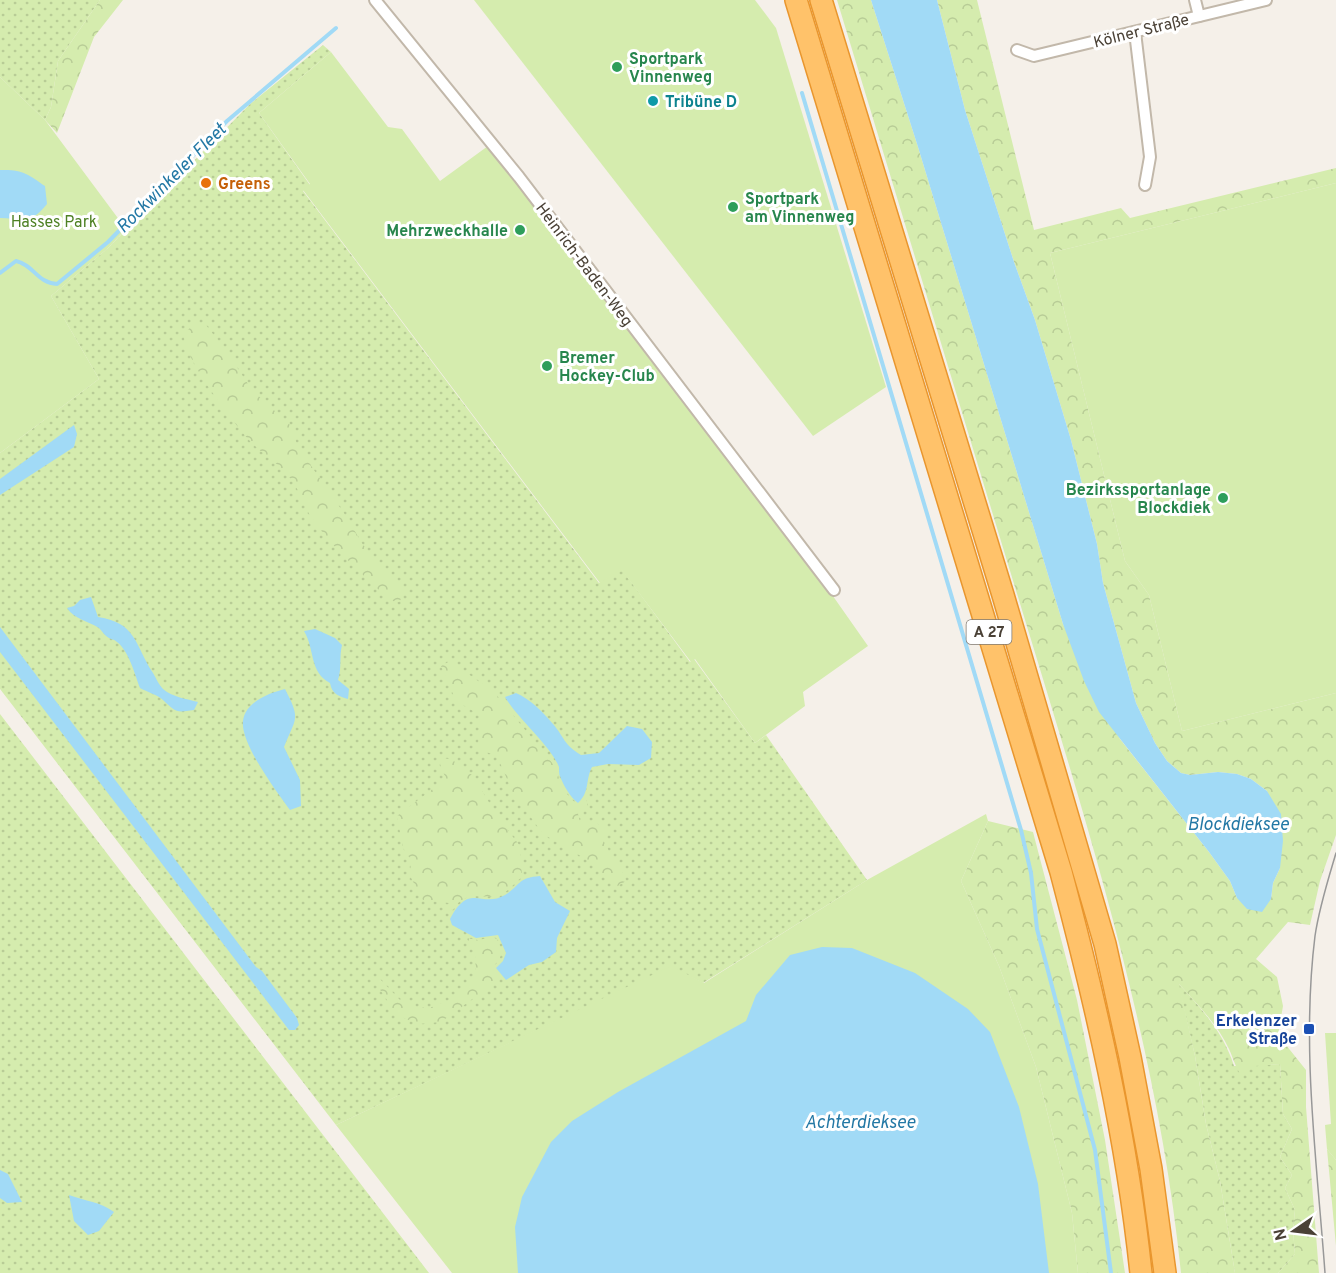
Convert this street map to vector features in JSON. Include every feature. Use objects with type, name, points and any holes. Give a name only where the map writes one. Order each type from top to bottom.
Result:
[{"type":"highway","name":"A 27","points":[[796,0],[1061,872],[1085,963],[1108,1070],[1128,1176],[1142,1273]]},
{"type":"highway","name":"A 27","points":[[821,0],[1006,606],[1105,944],[1130,1057],[1151,1169],[1165,1273]]},
{"type":"street","name":"Heinrich-Baden-Weg","points":[[375,0],[519,177],[834,590]]},
{"type":"street","points":[[1195,0],[1199,16]]},
{"type":"street","name":"Kölner Straße","points":[[1017,50],[1034,56],[1266,0]]},
{"type":"street","points":[[1135,32],[1150,157],[1145,185]]},
{"type":"green space","points":[[0,0],[100,0],[58,61],[51,107],[45,120],[0,77]]},
{"type":"green space","points":[[100,0],[123,0],[94,37],[57,133],[45,120],[51,107],[58,61]]},
{"type":"green space","name":"Sportpark am Vinnenweg","points":[[474,0],[755,0],[776,28],[886,387],[813,436]]},
{"type":"green space","points":[[837,0],[871,0],[1063,624],[1120,739],[1209,852],[1230,881],[1237,898],[1271,899],[1273,883],[1280,868],[1267,791],[1251,779],[1237,774],[1218,772],[1190,775],[1181,773],[1167,761],[1155,743],[1136,703],[1103,583],[1097,544],[1071,440],[1035,320],[965,110],[937,0],[977,0],[1034,230],[1121,208],[1130,218],[1336,168],[1336,183],[1050,253],[1125,561],[1149,595],[1182,731],[1336,693],[1336,835],[1320,881],[1310,925],[1288,922],[1256,959],[1277,977],[1283,1006],[1278,1035],[1306,1070],[1306,1107],[1319,1273],[1278,1273],[1295,1254],[1293,1230],[1295,1210],[1285,1188],[1292,1175],[1280,1157],[1292,1129],[1283,1114],[1280,1064],[1255,1066],[1241,1075],[1219,1032],[1179,984],[1195,1056],[1206,1124],[1220,1181],[1235,1273],[1181,1273],[1156,1104],[1118,938],[1071,773]]},
{"type":"green space","points":[[323,45],[331,52],[259,113],[310,185],[303,191],[599,583],[621,568],[690,662],[694,659],[755,743],[766,735],[867,880],[703,983],[671,967],[336,1125],[0,689],[0,453],[99,379],[51,296],[107,249],[250,104]]},
{"type":"green space","name":"Bremer Hockey-Club","points":[[331,52],[388,127],[402,129],[440,181],[488,146],[795,542],[868,646],[803,692],[805,706],[755,743],[695,659],[691,662],[621,569],[600,583],[303,190],[310,184],[259,113]]},
{"type":"green space","name":"Hasses Park","points":[[0,77],[45,120],[126,229],[107,249],[51,296],[99,379],[0,453]]},
{"type":"green space","name":"Bezirkssportanlage Blockdiek","points":[[1336,183],[1336,693],[1182,731],[1149,595],[1125,561],[1050,253]]},
{"type":"green space","points":[[197,322],[206,325],[252,390],[290,425],[298,447],[348,519],[361,542],[378,564],[402,588],[404,594],[399,602],[387,598],[328,540],[286,473],[253,444],[223,407],[200,373],[185,344],[184,333]]},
{"type":"green space","points":[[450,661],[495,693],[557,769],[561,784],[570,798],[578,804],[585,796],[588,805],[578,814],[580,822],[596,822],[607,832],[603,842],[611,858],[619,863],[626,881],[616,887],[584,858],[543,834],[513,793],[497,756],[478,749],[480,715],[456,701],[441,666]]},
{"type":"green space","points":[[0,714],[429,1273],[0,1273]]},
{"type":"green space","points":[[443,758],[454,760],[457,770],[460,768],[472,775],[500,820],[520,846],[522,877],[504,893],[497,896],[464,899],[453,910],[449,909],[449,903],[423,900],[410,876],[411,860],[403,848],[397,816],[446,779],[440,764]]},
{"type":"green space","name":"Achterdieksee","points":[[986,814],[988,821],[961,881],[999,966],[1036,1067],[1072,1213],[1078,1273],[452,1273],[336,1125],[671,966],[704,983],[867,880]]},
{"type":"green space","points":[[988,821],[1033,832],[1077,1000],[1105,1140],[1125,1273],[1078,1273],[1072,1213],[1036,1067],[999,966],[961,881]]},
{"type":"green space","points":[[493,937],[498,940],[501,951],[499,960],[493,966],[501,978],[441,1022],[418,1024],[397,1015],[375,982],[378,977],[401,1001],[418,1008],[432,1007],[452,999],[476,978],[475,950],[466,938],[478,940]]},
{"type":"green space","points":[[1178,983],[1218,1032],[1234,1066],[1280,1064],[1283,1114],[1292,1129],[1280,1157],[1292,1175],[1285,1188],[1295,1210],[1293,1230],[1295,1254],[1278,1273],[1235,1273],[1220,1181],[1206,1124],[1195,1056]]},
{"type":"green space","points":[[1325,1033],[1336,1033],[1336,1160],[1327,1149],[1325,1125],[1331,1124]]},
{"type":"green space","points":[[1327,1149],[1336,1160],[1336,1246]]},
{"type":"water","name":"Blockdieksee","points":[[871,0],[937,0],[965,110],[1035,320],[1071,440],[1097,544],[1103,583],[1136,703],[1155,743],[1167,761],[1181,773],[1190,775],[1218,772],[1237,774],[1251,779],[1267,791],[1281,814],[1283,841],[1280,868],[1273,883],[1271,899],[1262,912],[1247,909],[1237,898],[1230,881],[1209,852],[1099,712],[1084,681],[1063,624]]},
{"type":"water","points":[[0,170],[14,170],[34,178],[45,186],[47,204],[36,215],[26,219],[0,218]]},
{"type":"water","points":[[74,425],[77,434],[74,447],[0,495],[0,479]]},
{"type":"water","points":[[91,597],[98,617],[120,624],[133,636],[163,689],[175,696],[198,702],[194,710],[176,711],[158,697],[140,688],[121,646],[99,628],[77,617],[67,608],[74,606],[80,600]]},
{"type":"water","points":[[0,627],[256,967],[262,971],[297,1018],[299,1025],[295,1030],[289,1030],[0,652]]},
{"type":"water","points":[[315,629],[335,638],[342,645],[338,680],[349,689],[348,699],[334,692],[330,683],[323,678],[315,666],[304,631]]},
{"type":"water","points":[[285,689],[295,718],[284,747],[300,780],[301,806],[290,810],[253,754],[247,742],[243,721],[248,709],[259,699]]},
{"type":"water","points":[[516,693],[541,710],[567,744],[581,755],[599,753],[627,726],[642,729],[652,742],[651,758],[639,765],[608,764],[592,767],[586,790],[578,803],[565,787],[559,767],[549,750],[505,697]]},
{"type":"water","points":[[540,876],[555,902],[570,911],[557,938],[556,952],[542,962],[529,965],[506,980],[496,968],[503,961],[506,953],[498,935],[476,938],[452,925],[450,919],[457,908],[470,898],[497,898],[505,895],[523,880]]},
{"type":"water","name":"Achterdieksee","points":[[822,947],[852,948],[915,973],[968,1009],[990,1032],[1019,1107],[1038,1184],[1049,1273],[518,1273],[515,1227],[522,1197],[551,1142],[572,1121],[618,1092],[746,1021],[756,995],[790,955]]},
{"type":"water","points":[[0,1170],[8,1174],[22,1202],[7,1203],[0,1198]]},
{"type":"water","points":[[69,1195],[98,1204],[114,1212],[99,1231],[88,1235],[74,1221]]},
{"type":"waterway","name":"Rockwinkeler Fleet","points":[[0,273],[16,261],[27,266],[45,281],[57,284],[108,242],[227,121],[336,28]]},
{"type":"waterway","points":[[802,93],[1021,830],[1031,873],[1037,929],[1095,1150],[1111,1273]]},
{"type":"tram line","points":[[1325,1273],[1310,1063],[1311,978],[1321,905],[1336,853]]},
{"type":"place","name":"Sportpark Vinnenweg","points":[[617,67]]},
{"type":"place","name":"Tribüne D","points":[[653,101]]},
{"type":"place","name":"Greens","points":[[206,183]]},
{"type":"place","name":"Sportpark am Vinnenweg","points":[[733,207]]},
{"type":"place","name":"Mehrzweckhalle","points":[[520,230]]},
{"type":"place","name":"Bremer Hockey-Club","points":[[547,366]]},
{"type":"place","name":"Bezirkssportanlage Blockdiek","points":[[1223,498]]},
{"type":"place","name":"Erkelenzer Straße","points":[[1309,1029]]}]
